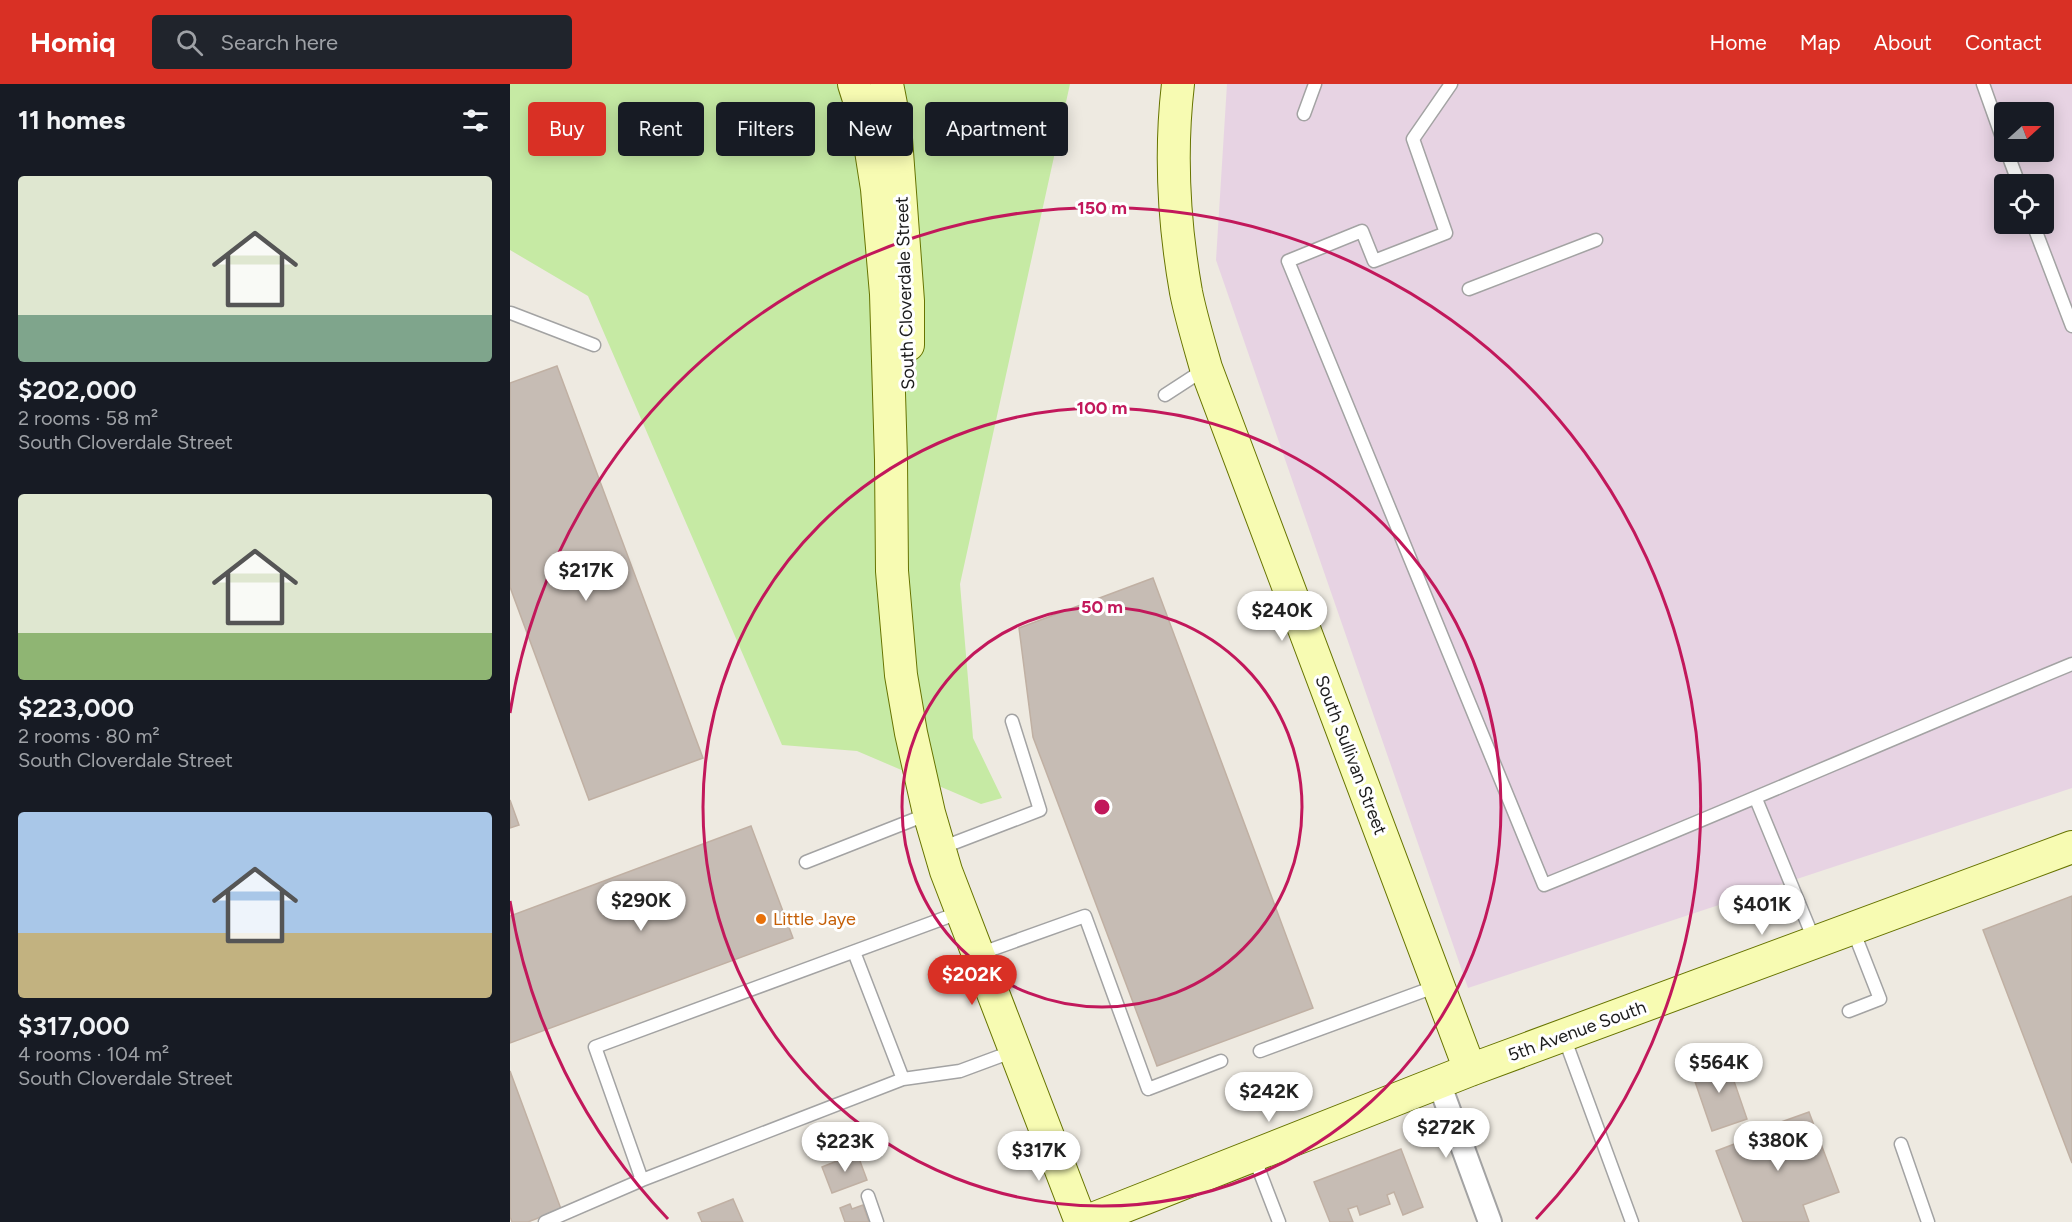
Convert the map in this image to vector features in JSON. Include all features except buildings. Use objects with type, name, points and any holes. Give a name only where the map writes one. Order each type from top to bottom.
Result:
[{"type":"street","name":"South Cloverdale Street","points":[[854,84],[867,125],[877,189],[886,294],[892,571],[901,675],[911,733],[929,813],[962,912],[1083,1222]]},
{"type":"street","name":"South Cloverdale Street","points":[[887,84],[895,125],[906,278],[910,441],[892,499]]},
{"type":"street","name":"South Sullivan Street","points":[[1178,84],[1174,119],[1177,236],[1186,294],[1206,368],[1470,1070]]},
{"type":"street","name":"5th Avenue South","points":[[1083,1222],[1470,1070],[2072,847]]},
{"type":"street","points":[[1439,1083],[1490,1222]]},
{"type":"lane","points":[[1304,114],[1315,84]]},
{"type":"lane","points":[[1451,84],[1413,139],[1446,233],[1374,261],[1362,231],[1288,261],[1544,885],[1756,799],[2072,664]]},
{"type":"lane","points":[[1983,84],[1994,114]]},
{"type":"lane","points":[[2037,234],[2072,326]]},
{"type":"lane","points":[[1469,289],[1596,240]]},
{"type":"lane","points":[[511,313],[594,345]]},
{"type":"lane","points":[[1165,395],[1206,368]]},
{"type":"lane","points":[[940,848],[1040,810],[1012,721]]},
{"type":"lane","points":[[1756,799],[1815,942]]},
{"type":"lane","points":[[806,862],[929,813]]},
{"type":"lane","points":[[642,1180],[595,1047],[962,912]]},
{"type":"lane","points":[[978,954],[1085,916],[1148,1089],[1221,1061]]},
{"type":"lane","points":[[1849,1011],[1880,999],[1852,928]]},
{"type":"lane","points":[[854,952],[903,1079]]},
{"type":"lane","points":[[1260,1051],[1438,986]]},
{"type":"lane","points":[[1563,1035],[1632,1222]]},
{"type":"lane","points":[[544,1222],[642,1180],[903,1079],[960,1071],[1015,1051]]},
{"type":"lane","points":[[1901,1144],[1928,1222]]},
{"type":"lane","points":[[1253,1156],[1278,1222]]},
{"type":"lane","points":[[868,1196],[878,1222]]},
{"type":"shaded area","points":[[1227,84],[2072,84],[2072,788],[1468,988],[1216,260]]},
{"type":"green space","points":[[510,84],[1070,84],[1066,102],[925,102],[925,156],[1054,156],[960,584],[973,738],[1002,798],[981,804],[857,751],[782,745],[588,296],[510,250]]},
{"type":"place","name":"Little Jaye","points":[[761,919]]}]
